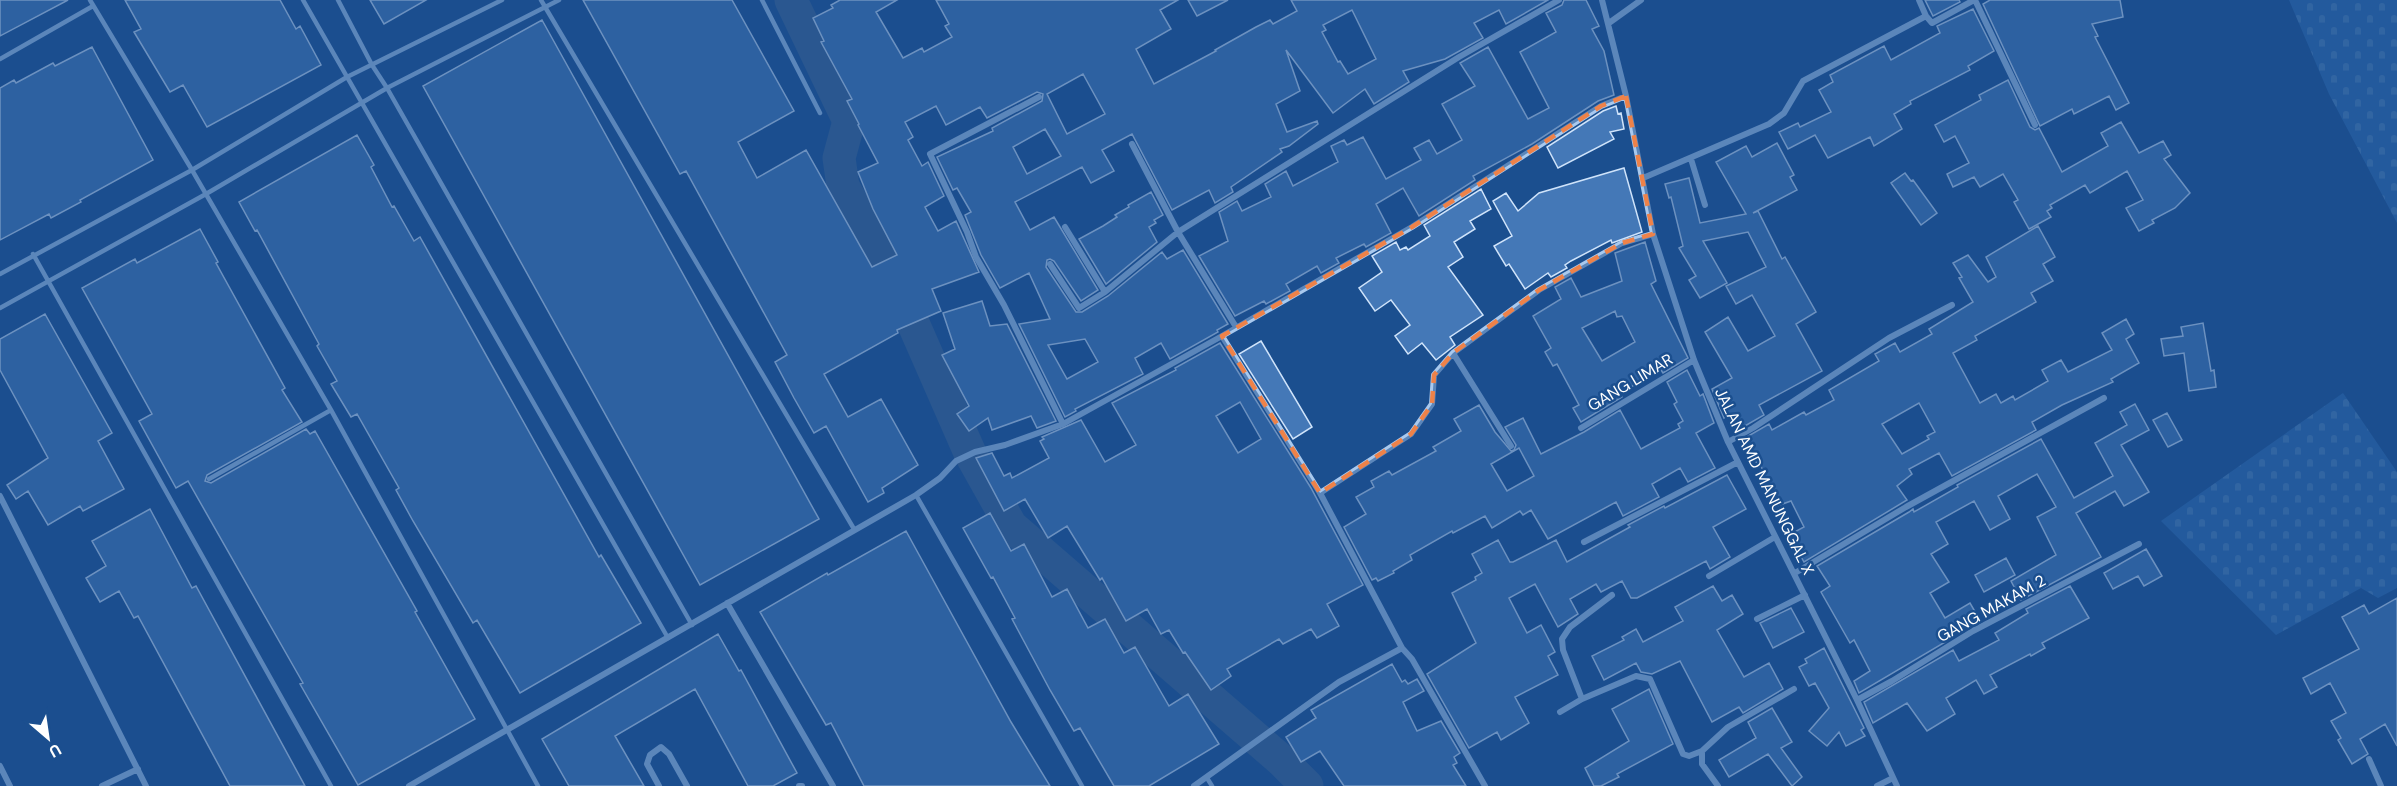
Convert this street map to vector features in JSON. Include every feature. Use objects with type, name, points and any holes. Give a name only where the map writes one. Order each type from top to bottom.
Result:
[{"type":"street","points":[[1050,264],[1079,308],[1105,292],[1178,232],[1449,63],[1559,0]]},
{"type":"street","name":"JALAN AMD MANUNGGAL X","points":[[1602,0],[1626,96],[1653,234],[1694,360],[1728,442],[1795,573],[1897,786]]},
{"type":"street","points":[[1609,23],[1641,0]]},
{"type":"street","points":[[1920,0],[1926,16],[1932,23],[1975,0],[2035,124]]},
{"type":"street","points":[[1643,178],[1769,124],[1784,113],[1803,81],[1926,16]]},
{"type":"street","points":[[409,786],[916,495],[940,478],[956,461],[975,452],[1005,445],[1063,424],[1412,227],[1601,106],[1626,96]]},
{"type":"street","points":[[1040,97],[930,154],[976,257],[1004,305],[1063,424]]},
{"type":"street","points":[[1132,144],[1178,232],[1236,327]]},
{"type":"street","points":[[1691,159],[1705,205]]},
{"type":"street","points":[[1065,227],[1105,292]]},
{"type":"street","points":[[1320,494],[1411,434],[1432,404],[1434,375],[1453,354],[1539,290],[1622,243],[1653,234]]},
{"type":"street","points":[[1728,442],[1753,429],[1890,338],[1952,304]]},
{"type":"street","points":[[1222,336],[1320,494],[1402,648],[1412,659],[1485,786]]},
{"type":"street","points":[[1453,354],[1511,446]]},
{"type":"street","name":"GANG LIMAR","points":[[1581,428],[1694,360]]},
{"type":"street","points":[[1795,573],[1906,507],[2104,398]]},
{"type":"street","points":[[1584,542],[1738,462]]},
{"type":"street","points":[[0,496],[146,786]]},
{"type":"street","points":[[1708,576],[1775,537]]},
{"type":"street","name":"GANG MAKAM 2","points":[[1857,700],[1973,631],[2139,544]]},
{"type":"street","points":[[1582,699],[1563,650],[1562,639],[1570,627],[1612,595]]},
{"type":"street","points":[[1757,619],[1805,595]]},
{"type":"street","points":[[727,603],[833,786]]},
{"type":"street","points":[[1194,786],[1339,682],[1402,648]]},
{"type":"street","points":[[1560,712],[1582,699],[1636,676],[1650,679],[1683,754],[1689,756],[1702,751],[1728,727],[1794,689]]},
{"type":"street","points":[[659,786],[646,764],[650,755],[661,747],[669,754],[687,786]]},
{"type":"street","points":[[1702,751],[1702,764],[1718,786]]},
{"type":"street","points":[[2369,759],[2381,786]]},
{"type":"street","points":[[0,766],[10,786]]},
{"type":"street","points":[[102,786],[138,769]]},
{"type":"street","points":[[1877,786],[1893,778]]},
{"type":"lane","points":[[90,0],[207,194],[331,410],[538,786]]},
{"type":"lane","points":[[303,0],[668,638]]},
{"type":"lane","points":[[338,0],[372,65],[692,625]]},
{"type":"lane","points":[[0,274],[33,254],[192,170],[347,77],[502,0]]},
{"type":"lane","points":[[541,0],[854,529]]},
{"type":"lane","points":[[0,308],[207,194],[361,102],[559,0]]},
{"type":"lane","points":[[762,0],[820,113]]},
{"type":"lane","points":[[0,59],[93,6]]},
{"type":"lane","points":[[33,254],[331,786]]},
{"type":"lane","points":[[209,479],[331,410]]},
{"type":"lane","points":[[916,495],[1082,786]]},
{"type":"lane","points":[[1207,778],[1212,786]]},
{"type":"highlighted area","points":[[1626,96],[1653,234],[1622,243],[1539,290],[1453,353],[1434,375],[1432,404],[1411,434],[1320,493],[1222,336],[1412,227],[1601,106]]},
{"type":"green space","points":[[2289,0],[2397,0],[2397,223],[2329,94]]},
{"type":"green space","points":[[2343,393],[2397,472],[2397,588],[2378,598],[2361,588],[2276,635],[2161,521]]},
{"type":"building","points":[[0,0],[68,0],[0,36]]},
{"type":"building","points":[[125,0],[280,0],[296,29],[300,26],[321,65],[207,127],[183,85],[170,92],[134,32],[141,29]]},
{"type":"building","points":[[370,0],[426,0],[384,24]]},
{"type":"building","points":[[583,0],[732,0],[794,111],[738,142],[757,178],[806,150],[872,267],[897,255],[873,209],[858,172],[878,163],[847,101],[852,99],[821,42],[824,41],[813,18],[833,8],[831,5],[840,0],[897,0],[876,12],[903,58],[922,48],[924,52],[952,37],[945,26],[949,24],[936,0],[1178,0],[1160,10],[1171,29],[1136,49],[1154,84],[1256,27],[1270,20],[1273,24],[1297,11],[1291,0],[1548,0],[1506,24],[1499,10],[1474,23],[1483,38],[1445,59],[1403,71],[1409,82],[1374,104],[1365,89],[1333,113],[1286,50],[1300,91],[1276,104],[1287,132],[1317,121],[1318,124],[1289,146],[1280,149],[1282,152],[1231,187],[1233,192],[1215,203],[1209,190],[1172,210],[1132,134],[1102,150],[1114,171],[1091,183],[1082,167],[1015,202],[1030,230],[1054,217],[1098,290],[1081,301],[1054,261],[1047,260],[1046,267],[1076,312],[1082,312],[1108,296],[1162,252],[1167,259],[1183,250],[1228,324],[1170,359],[1161,343],[1135,358],[1143,374],[1075,409],[1076,411],[1065,417],[1019,324],[1050,319],[1029,273],[1000,288],[981,255],[965,215],[971,212],[957,188],[953,190],[937,157],[993,131],[992,128],[1042,101],[1043,94],[1037,92],[987,118],[980,107],[946,125],[936,106],[905,122],[913,137],[908,140],[922,166],[928,162],[944,196],[925,207],[938,231],[956,221],[979,272],[932,289],[941,311],[897,330],[898,333],[824,374],[848,417],[881,399],[918,465],[882,488],[884,493],[868,502],[826,426],[814,433],[775,362],[787,355],[686,171],[680,174]],"holes":[[[1352,10],[1376,59],[1348,74],[1340,61],[1338,62],[1322,32],[1326,30],[1323,25]],[[1083,74],[1105,114],[1067,134],[1047,94]],[[1045,129],[1061,156],[1027,174],[1013,147]],[[1085,339],[1098,362],[1067,379],[1048,345]]]},
{"type":"building","points":[[1188,0],[1228,0],[1197,16]]},
{"type":"building","points":[[1564,0],[1586,0],[1599,26],[1592,29],[1604,51],[1614,95],[1598,101],[1532,144],[1473,176],[1475,180],[1419,216],[1403,188],[1376,204],[1391,233],[1366,247],[1364,244],[1336,258],[1339,263],[1321,273],[1317,266],[1286,284],[1290,291],[1266,304],[1264,301],[1235,316],[1199,256],[1228,241],[1219,212],[1237,201],[1242,211],[1271,197],[1265,184],[1286,171],[1293,186],[1338,162],[1331,146],[1344,140],[1347,145],[1363,137],[1386,179],[1421,160],[1414,148],[1429,140],[1437,154],[1462,140],[1442,104],[1475,86],[1460,63],[1488,47],[1528,119],[1549,108],[1520,52],[1556,32],[1546,13],[1562,5]]},
{"type":"building","points":[[1925,0],[1959,0],[1960,2],[1933,16]]},
{"type":"building","points":[[1990,0],[2120,0],[2123,17],[2092,24],[2098,36],[2095,37],[2129,103],[2116,110],[2109,96],[2074,114],[2072,109],[2040,126],[1983,4]]},
{"type":"building","points":[[1973,9],[1994,51],[1968,66],[1970,70],[1910,101],[1911,104],[1894,114],[1902,129],[1874,146],[1870,137],[1828,158],[1815,135],[1788,149],[1779,132],[1798,123],[1800,127],[1831,112],[1819,90],[1833,82],[1830,75],[1884,46],[1891,60],[1940,33],[1937,26]]},
{"type":"building","points":[[542,20],[819,519],[700,585],[423,86]]},
{"type":"building","points":[[92,47],[153,160],[51,218],[49,214],[0,240],[0,88],[14,80],[16,83],[53,63],[55,66]]},
{"type":"building","points":[[2008,80],[2030,127],[2035,130],[2039,128],[2062,172],[2108,146],[2101,133],[2121,122],[2139,153],[2163,141],[2171,155],[2164,159],[2190,193],[2175,208],[2152,220],[2154,223],[2139,231],[2126,208],[2143,200],[2127,171],[2090,193],[2085,185],[2050,205],[2052,208],[2047,211],[2051,217],[2029,229],[2014,202],[2018,200],[2003,174],[1980,187],[1974,177],[1953,187],[1947,174],[1969,163],[1955,136],[1944,142],[1935,125],[1981,100],[1979,95]]},
{"type":"building","points":[[1616,106],[1618,114],[1621,113],[1624,129],[1610,132],[1614,139],[1558,168],[1547,147],[1603,111]]},
{"type":"building","points":[[357,135],[374,165],[371,167],[392,207],[394,206],[414,241],[420,237],[599,557],[601,555],[641,623],[520,693],[477,620],[473,623],[413,521],[396,490],[399,488],[357,414],[351,417],[331,384],[337,381],[317,346],[319,344],[257,230],[255,231],[239,202]]},
{"type":"building","points":[[1777,143],[1794,175],[1790,177],[1797,190],[1753,213],[1758,211],[1782,259],[1785,257],[1816,312],[1796,324],[1822,371],[1759,405],[1764,415],[1738,430],[1728,415],[1724,418],[1712,389],[1732,378],[1705,332],[1728,317],[1748,351],[1775,336],[1752,295],[1736,304],[1726,286],[1766,267],[1748,232],[1703,241],[1727,283],[1700,298],[1689,280],[1696,276],[1679,248],[1683,246],[1671,197],[1669,198],[1665,184],[1689,178],[1700,223],[1746,214],[1716,162],[1746,146],[1752,157]]},
{"type":"building","points":[[1624,168],[1642,232],[1612,243],[1611,240],[1571,261],[1565,265],[1567,268],[1551,277],[1548,273],[1525,289],[1509,264],[1506,266],[1494,246],[1512,236],[1493,201],[1506,193],[1518,211],[1539,193]]},
{"type":"building","points":[[1905,173],[1911,181],[1913,180],[1937,213],[1921,225],[1891,183]]},
{"type":"building","points":[[1481,189],[1491,209],[1470,221],[1475,229],[1454,242],[1463,257],[1448,267],[1483,315],[1450,337],[1455,345],[1436,360],[1422,343],[1408,354],[1395,336],[1410,325],[1391,300],[1375,311],[1359,288],[1382,272],[1372,256],[1396,242],[1400,250],[1406,247],[1408,250],[1430,236],[1424,225]]},
{"type":"building","points":[[1151,192],[1163,215],[1154,220],[1156,223],[1149,227],[1157,242],[1106,284],[1079,239],[1117,217],[1115,215],[1129,207],[1128,205]]},
{"type":"building","points":[[2038,226],[2055,257],[2043,264],[2053,281],[2031,293],[2036,302],[1975,336],[1977,340],[1953,353],[1980,403],[1996,394],[2001,403],[2013,396],[2015,400],[2048,381],[2042,370],[2061,360],[2068,372],[2112,350],[2102,333],[2126,319],[2134,334],[2126,339],[2139,363],[2111,379],[2113,382],[2062,405],[2032,422],[2036,430],[1952,476],[1939,453],[1909,469],[1912,474],[1897,486],[1907,500],[1804,562],[1789,535],[1804,527],[1791,501],[1777,506],[1761,466],[1759,467],[1743,439],[1769,424],[1772,430],[1804,412],[1806,415],[1834,400],[1829,390],[1879,361],[1875,354],[1895,343],[1900,352],[1932,334],[1929,329],[1973,302],[1953,263],[1968,255],[1988,282],[1996,277],[1986,257]],"holes":[[[1919,403],[1935,432],[1927,436],[1929,439],[1902,454],[1882,424]]]},
{"type":"building","points":[[200,229],[218,262],[216,263],[285,388],[282,390],[302,422],[207,475],[205,481],[211,483],[306,429],[310,434],[315,431],[475,719],[358,785],[188,481],[176,488],[139,421],[152,414],[82,288],[135,259],[137,263]]},
{"type":"building","points":[[1645,242],[1656,281],[1651,284],[1688,358],[1663,373],[1661,370],[1620,393],[1622,397],[1581,422],[1573,408],[1579,405],[1557,364],[1553,366],[1545,352],[1551,348],[1533,316],[1561,299],[1555,287],[1571,278],[1581,297],[1622,281],[1615,253]],"holes":[[[1615,311],[1617,317],[1622,316],[1635,342],[1602,361],[1582,328]]]},
{"type":"building","points":[[982,301],[990,326],[1007,324],[1056,421],[1037,428],[1031,416],[992,430],[988,418],[969,431],[957,414],[969,406],[942,355],[955,349],[943,313]]},
{"type":"building","points":[[45,314],[112,433],[98,441],[124,489],[83,511],[80,506],[48,525],[28,491],[16,499],[7,485],[48,458],[0,370],[0,339]]},
{"type":"building","points":[[2203,323],[2216,387],[2189,391],[2184,353],[2164,356],[2161,339],[2183,336],[2181,327]]},
{"type":"building","points":[[1261,341],[1312,427],[1293,439],[1239,354]]},
{"type":"building","points":[[1220,343],[1311,488],[1363,585],[1327,604],[1339,626],[1317,638],[1311,629],[1283,644],[1279,639],[1227,669],[1231,676],[1211,690],[1169,630],[1161,634],[1147,609],[1126,621],[1102,578],[1100,580],[1067,526],[1048,538],[1025,499],[1004,511],[976,458],[992,453],[1004,476],[1010,473],[1012,478],[1049,458],[1040,441],[1044,439],[1042,437],[1081,420],[1105,462],[1136,445],[1112,403],[1176,370],[1175,368]],"holes":[[[1240,402],[1261,439],[1238,453],[1216,416]]]},
{"type":"building","points":[[1687,370],[1700,396],[1703,394],[1714,423],[1696,433],[1715,468],[1688,482],[1680,468],[1652,484],[1659,497],[1623,516],[1616,502],[1548,539],[1531,510],[1523,515],[1520,511],[1492,528],[1485,516],[1453,533],[1452,531],[1410,555],[1412,560],[1393,571],[1394,573],[1378,581],[1376,578],[1372,580],[1344,527],[1366,514],[1356,497],[1374,487],[1371,481],[1389,471],[1392,475],[1436,451],[1433,447],[1461,431],[1454,419],[1479,405],[1495,432],[1511,451],[1516,445],[1505,427],[1523,418],[1541,454],[1620,410],[1641,449],[1680,428],[1678,424],[1683,421],[1674,404],[1677,402],[1667,382]],"holes":[[[1519,448],[1534,476],[1507,491],[1491,464]]]},
{"type":"building","points":[[2135,404],[2149,430],[2121,445],[2149,492],[2124,506],[2115,491],[2076,513],[2101,557],[2021,600],[2011,581],[2056,555],[2037,517],[2056,507],[2037,474],[1998,496],[2010,519],[1990,530],[1974,501],[1936,522],[1948,544],[1931,554],[1949,582],[1930,593],[1945,618],[1970,603],[1977,615],[1944,635],[1947,641],[1859,693],[1854,681],[1870,671],[1854,640],[1850,643],[1821,592],[1830,586],[1817,566],[1913,509],[1914,512],[1958,487],[1957,485],[2041,439],[2074,498],[2113,476],[2095,443],[2127,425],[2120,412]]},
{"type":"building","points":[[2167,413],[2182,440],[2168,447],[2153,420]]},
{"type":"building","points":[[1727,475],[1746,509],[1713,527],[1730,557],[1710,569],[1706,561],[1637,598],[1631,598],[1622,581],[1601,592],[1596,584],[1570,599],[1578,614],[1558,627],[1535,584],[1509,598],[1527,633],[1541,625],[1555,652],[1548,656],[1558,675],[1515,697],[1529,723],[1501,740],[1497,732],[1469,748],[1427,674],[1476,643],[1452,593],[1476,580],[1475,577],[1482,573],[1472,554],[1498,540],[1510,562],[1513,562],[1556,540],[1567,562],[1630,527],[1628,525]]},
{"type":"building","points":[[150,509],[192,588],[196,586],[305,786],[230,786],[138,616],[134,618],[119,591],[100,602],[86,578],[106,566],[92,541]]},
{"type":"building","points":[[990,513],[1011,551],[1024,544],[1052,597],[1067,589],[1088,628],[1105,619],[1124,653],[1135,647],[1169,706],[1188,694],[1219,744],[1149,786],[1114,786],[1080,728],[1074,731],[1050,690],[1012,619],[1015,618],[993,577],[991,578],[963,528]]},
{"type":"building","points":[[906,531],[1011,722],[1050,786],[864,786],[831,723],[826,725],[760,612]]},
{"type":"building","points":[[2146,549],[2162,576],[2144,586],[2138,576],[2113,589],[2104,573]]},
{"type":"building","points":[[2006,558],[2015,575],[1984,592],[1975,575]]},
{"type":"building","points":[[1713,586],[1722,601],[1732,595],[1743,614],[1717,630],[1744,677],[1769,663],[1783,689],[1743,713],[1739,707],[1712,722],[1680,661],[1652,674],[1641,672],[1636,663],[1604,680],[1592,656],[1624,640],[1622,637],[1636,629],[1643,642],[1683,621],[1675,607]]},
{"type":"building","points":[[2070,586],[2089,618],[2042,643],[2045,648],[1990,675],[1997,687],[1984,694],[1976,680],[1946,698],[1955,714],[1927,731],[1907,703],[1873,723],[1864,702],[1953,650],[1959,661],[1999,640],[1995,633],[2028,613],[2026,609]]},
{"type":"building","points":[[2397,598],[2397,746],[2385,724],[2360,739],[2368,754],[2352,764],[2338,740],[2341,738],[2331,721],[2346,713],[2330,683],[2311,694],[2303,678],[2359,649],[2342,617],[2364,605],[2369,614]]},
{"type":"building","points":[[1791,608],[1804,632],[1773,648],[1760,623]]},
{"type":"building","points":[[718,634],[739,671],[741,670],[797,773],[773,786],[748,786],[695,689],[615,736],[644,786],[569,786],[542,739]]},
{"type":"building","points":[[1824,648],[1864,728],[1861,730],[1865,736],[1846,746],[1839,732],[1827,746],[1809,731],[1829,708],[1815,683],[1809,686],[1799,667],[1807,663],[1805,659]]},
{"type":"building","points":[[1392,664],[1402,682],[1405,680],[1408,684],[1417,679],[1424,691],[1403,702],[1417,731],[1441,721],[1460,753],[1454,757],[1457,763],[1453,765],[1466,786],[1344,786],[1320,751],[1301,762],[1286,737],[1316,718],[1311,710]]},
{"type":"building","points":[[1649,689],[1673,744],[1617,774],[1619,777],[1601,786],[1594,786],[1585,768],[1629,741],[1612,709]]},
{"type":"building","points":[[1772,708],[1792,742],[1781,748],[1802,777],[1792,786],[1768,754],[1729,777],[1719,760],[1756,738],[1748,722]]},
{"type":"waterway","points":[[791,0],[849,121],[839,158],[843,186],[889,268],[970,453],[1011,526],[1281,760],[1307,786]]}]
